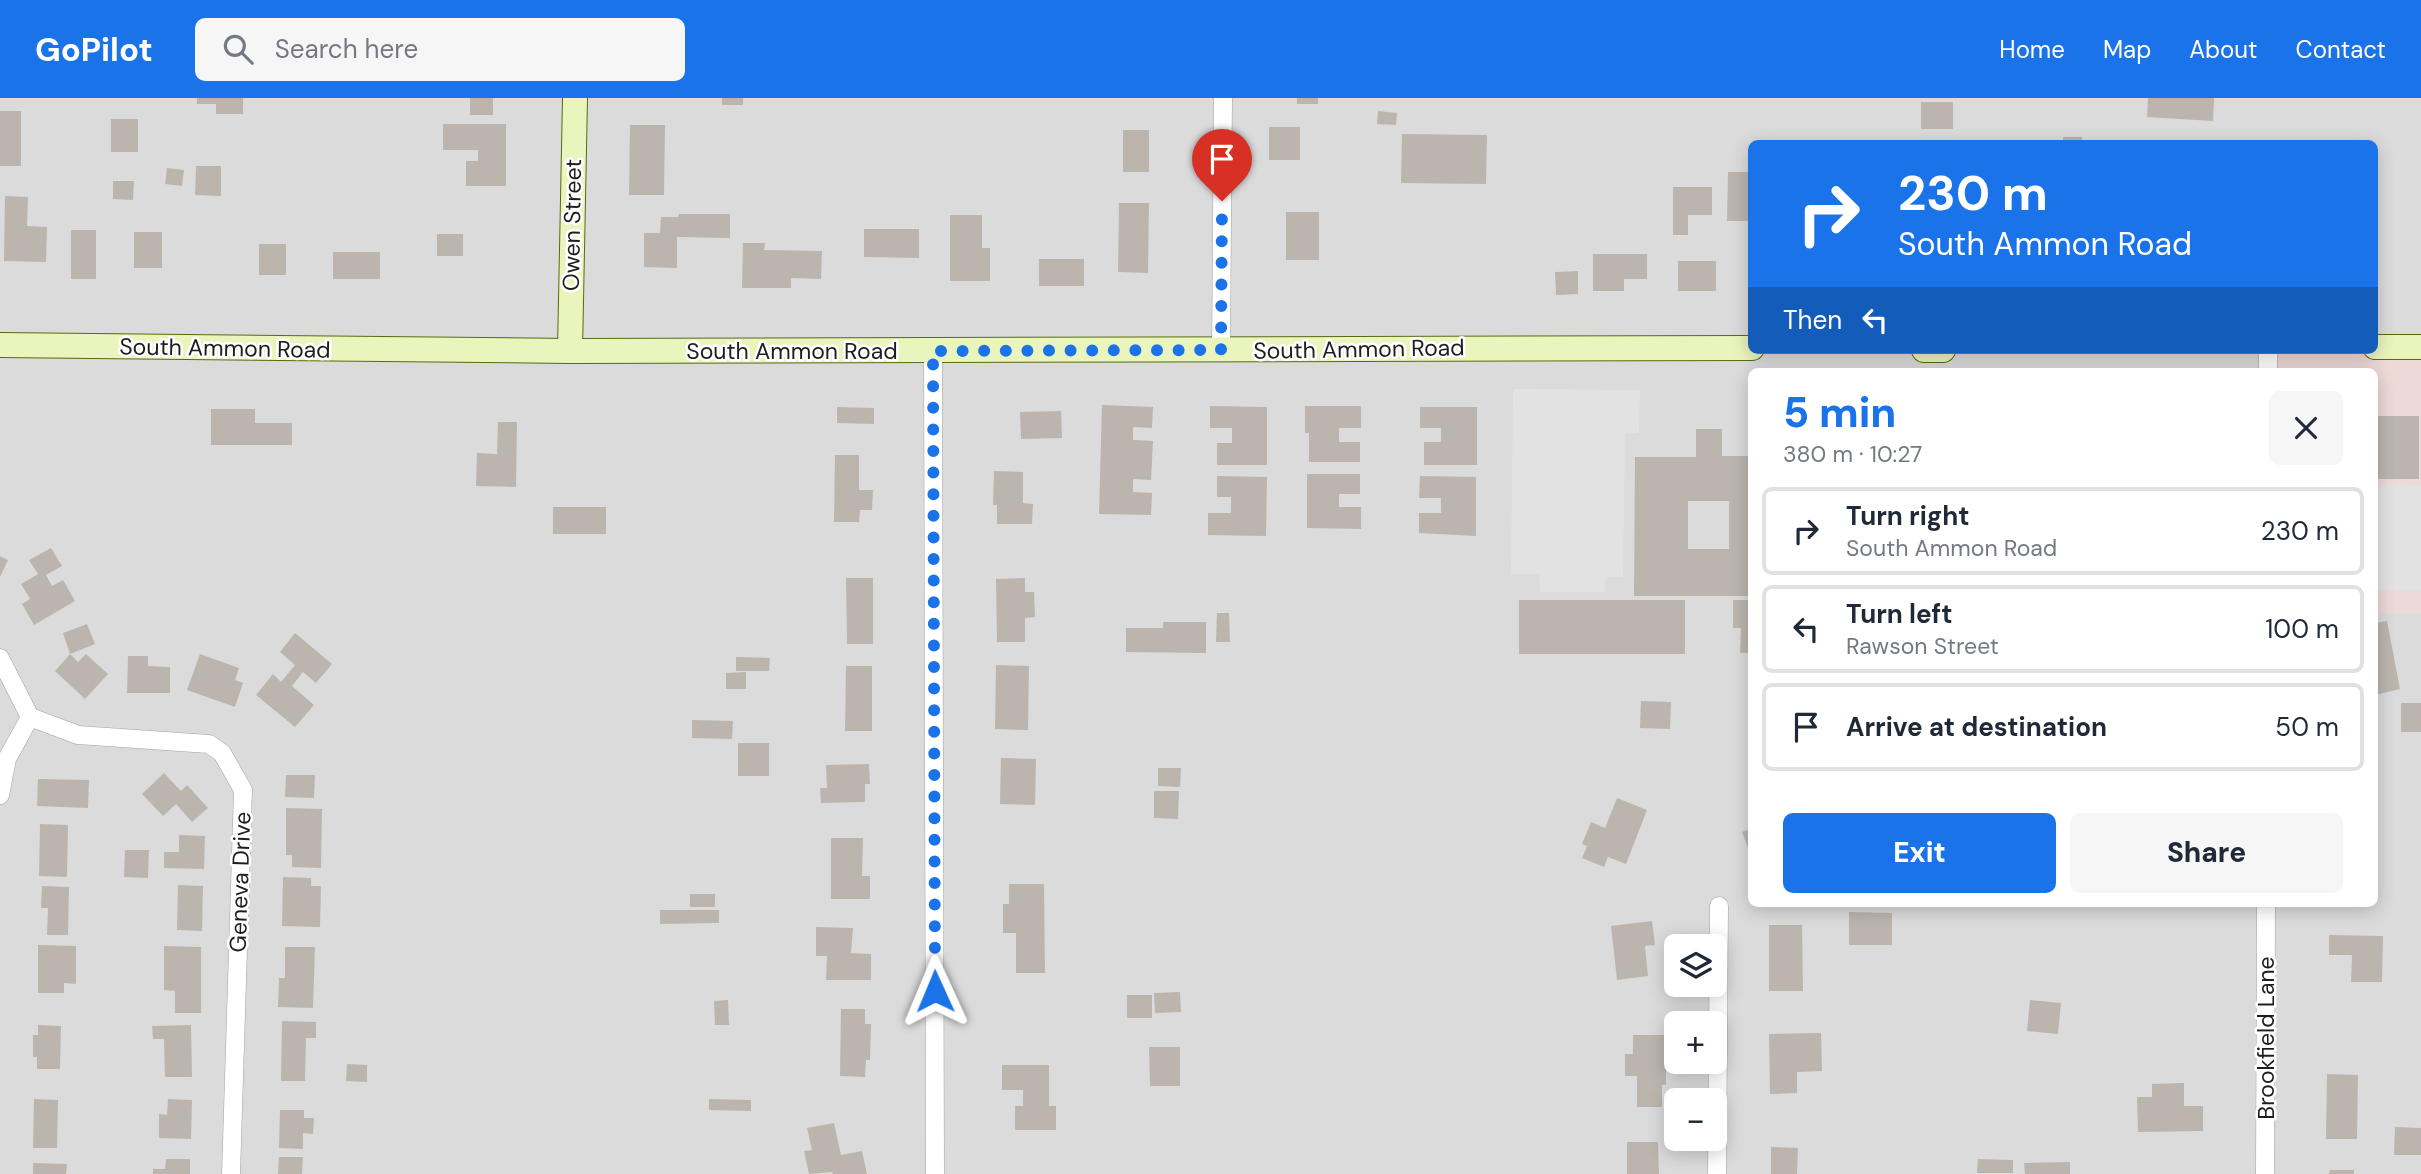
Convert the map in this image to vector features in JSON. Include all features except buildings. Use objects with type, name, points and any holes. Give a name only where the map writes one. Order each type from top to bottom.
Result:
[{"type":"main road","name":"Owen Street","points":[[570,351],[575,98]]},
{"type":"main road","name":"South Ammon Road","points":[[0,345],[570,351],[1748,348]]},
{"type":"main road","points":[[2378,347],[2421,347]]},
{"type":"street","points":[[1221,350],[1223,98]]},
{"type":"street","points":[[933,351],[935,1174]]},
{"type":"street","points":[[0,658],[30,717],[7,759],[0,794]]},
{"type":"street","name":"Geneva Drive","points":[[30,717],[78,735],[209,744],[222,753],[243,790],[231,1174]]},
{"type":"street","points":[[1717,1174],[1719,906]]},
{"type":"street","name":"Brookfield Lane","points":[[2265,1174],[2266,907]]},
{"type":"shaded area","points":[[0,98],[2421,98],[2421,348],[2378,348],[2378,140],[1748,140],[1748,354],[2268,354],[2268,368],[1748,368],[1748,907],[2378,907],[2378,613],[2421,613],[2421,1174],[0,1174]]},
{"type":"shaded area","points":[[2378,349],[2421,349],[2421,613],[2378,613],[2378,368],[2268,368],[2268,354],[2378,354]]},
{"type":"shaded area","points":[[1513,389],[1640,390],[1639,433],[1625,434],[1623,577],[1606,577],[1605,592],[1540,592],[1539,574],[1511,574]]},
{"type":"shaded area","points":[[2378,484],[2421,485],[2421,591],[2378,590]]},
{"type":"route","points":[[935,991],[933,351],[1221,350],[1222,201]]}]
